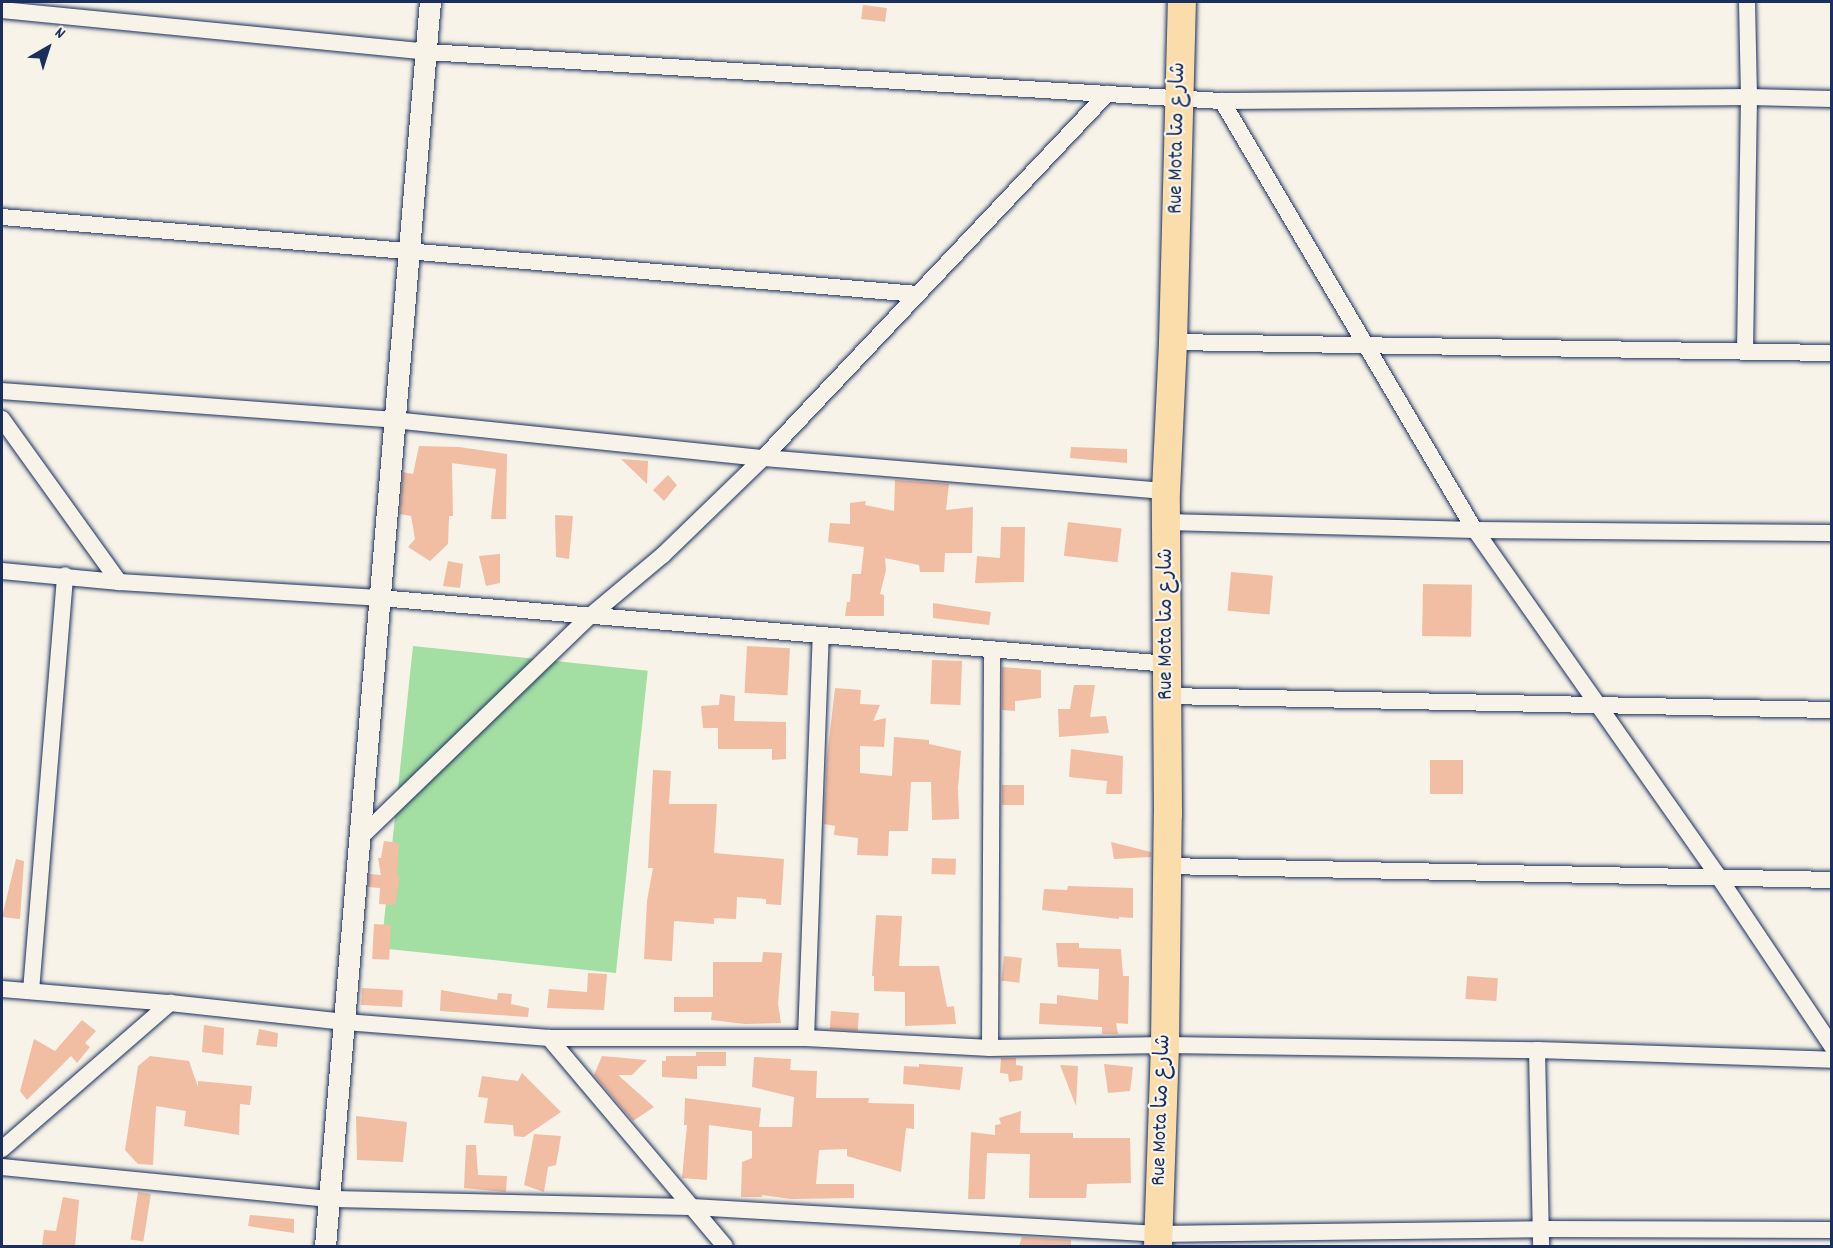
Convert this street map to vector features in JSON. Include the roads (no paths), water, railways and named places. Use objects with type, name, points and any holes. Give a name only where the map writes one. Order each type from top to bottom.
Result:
[{"type":"highway","name":"Rue Mota شارع متا","points":[[1158,1240],[1165,1045],[1168,696],[1166,491],[1173,342],[1182,2]]},
{"type":"street","points":[[325,1246],[362,836],[379,598],[430,2]]},
{"type":"street","points":[[1745,352],[1749,97],[1747,2]]},
{"type":"street","points":[[2,10],[427,52],[1222,101],[1749,97],[1832,99]]},
{"type":"street","points":[[362,836],[590,616],[663,555],[763,458],[1107,94]]},
{"type":"street","points":[[1222,101],[1475,530],[1718,876],[1832,1046]]},
{"type":"street","points":[[2,217],[918,294]]},
{"type":"street","points":[[1173,342],[1369,348],[1832,353]]},
{"type":"street","points":[[2,391],[394,420],[763,458],[1166,491]]},
{"type":"street","points":[[2,420],[118,582]]},
{"type":"street","points":[[1167,522],[1475,530],[1832,533]]},
{"type":"street","points":[[2,571],[65,575],[118,582],[379,598],[1168,664]]},
{"type":"street","points":[[31,991],[65,575]]},
{"type":"street","points":[[806,1038],[820,635]]},
{"type":"street","points":[[990,1048],[992,650]]},
{"type":"street","points":[[1168,696],[1597,703],[1832,710]]},
{"type":"street","points":[[1166,866],[1832,880]]},
{"type":"street","points":[[2,989],[170,1003],[345,1022],[549,1038],[806,1038],[990,1048],[1165,1045],[1537,1050],[1832,1060]]},
{"type":"street","points":[[2,1149],[170,1003]]},
{"type":"street","points":[[549,1038],[725,1246]]},
{"type":"street","points":[[1537,1050],[1541,1246]]},
{"type":"street","points":[[2,1167],[331,1199],[692,1207],[1158,1240],[1540,1229],[1832,1230]]}]
